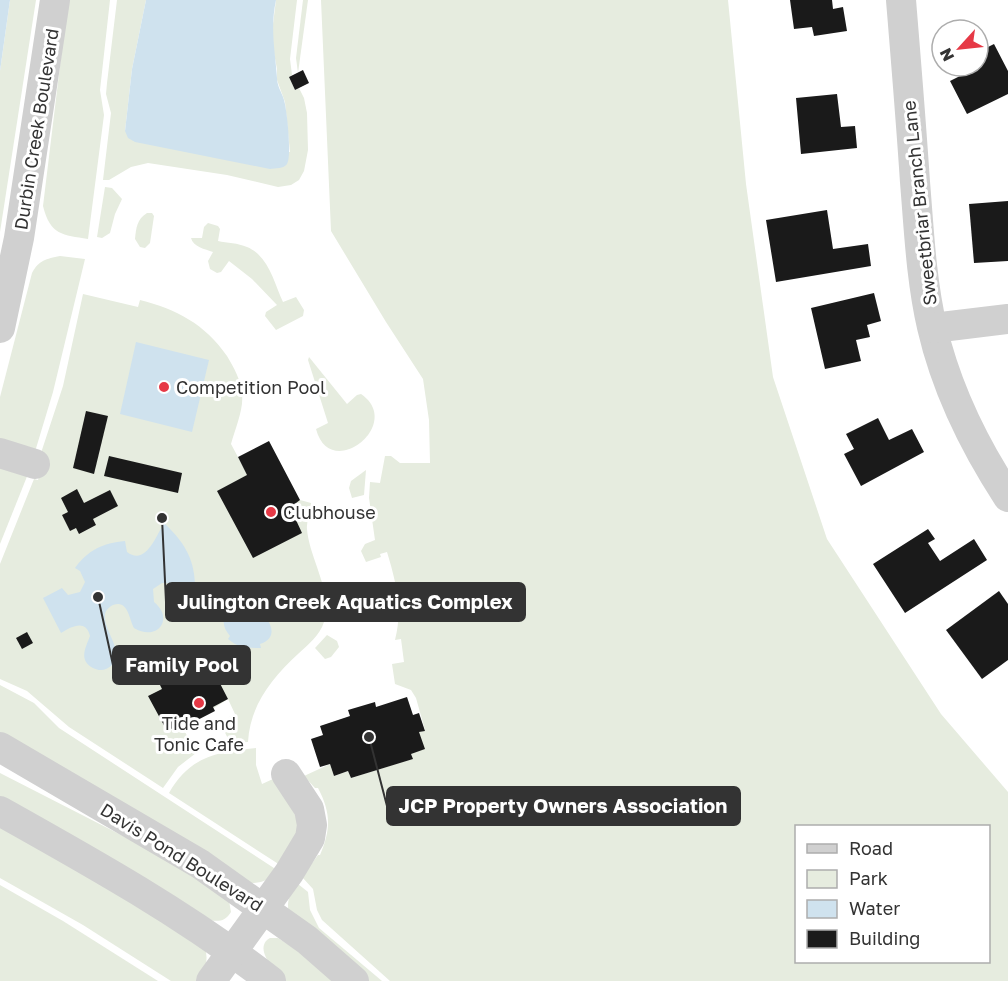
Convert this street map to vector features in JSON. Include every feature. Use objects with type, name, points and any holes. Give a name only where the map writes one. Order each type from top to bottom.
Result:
[{"type":"street","name":"Durbin Creek Boulevard","points":[[0,328],[19,238],[55,0]]},
{"type":"street","name":"Sweetbriar Branch Lane","points":[[901,0],[922,274],[933,328],[948,380],[966,423],[989,468],[1008,496]]},
{"type":"street","points":[[933,328],[1008,319]]},
{"type":"street","points":[[0,453],[35,464]]},
{"type":"street","name":"Davis Pond Boulevard","points":[[0,747],[200,864],[307,940],[354,981]]},
{"type":"street","points":[[211,981],[299,858],[310,838],[312,825],[309,809],[286,774]]},
{"type":"street","points":[[0,811],[135,888],[232,952],[271,981]]},
{"type":"green space","points":[[10,0],[36,0],[0,232],[0,71]]},
{"type":"green space","points":[[68,0],[110,0],[100,90],[104,115],[88,239],[59,232],[49,223],[43,206]]},
{"type":"green space","points":[[117,0],[146,0],[132,69],[125,131],[290,152],[285,102],[277,80],[272,32],[276,0],[297,0],[290,59],[292,75],[289,77],[295,90],[299,88],[304,98],[307,113],[308,150],[304,171],[299,180],[291,185],[278,187],[227,175],[148,163],[131,167],[109,180],[103,180],[111,113],[106,94]]},
{"type":"green space","points":[[303,0],[308,0],[298,73],[296,58]]},
{"type":"green space","points":[[321,0],[728,0],[746,184],[773,377],[827,539],[941,714],[1008,792],[1008,981],[390,981],[322,920],[317,910],[313,889],[302,877],[320,855],[328,829],[327,813],[318,788],[315,788],[304,776],[330,764],[334,776],[348,771],[351,778],[412,759],[411,754],[419,732],[425,730],[416,698],[411,690],[395,684],[392,664],[404,662],[401,639],[395,640],[398,606],[387,552],[380,554],[381,557],[366,562],[361,551],[365,544],[375,540],[369,498],[370,482],[380,483],[385,456],[391,456],[400,463],[430,463],[429,420],[423,379],[331,231]]},
{"type":"green space","points":[[105,187],[112,188],[122,199],[110,233],[102,238],[97,237]]},
{"type":"green space","points":[[147,213],[152,213],[154,216],[150,243],[145,248],[140,247],[135,239],[139,221]]},
{"type":"green space","points":[[208,223],[220,229],[218,241],[244,246],[261,257],[270,271],[283,302],[296,297],[304,310],[303,316],[276,330],[265,316],[266,312],[277,305],[252,279],[229,261],[221,272],[217,273],[210,269],[208,261],[213,252],[197,246],[191,238],[202,238],[204,227]]},
{"type":"green space","points":[[60,256],[85,259],[53,392],[34,455],[0,444],[0,397],[32,273],[43,261]]},
{"type":"green space","points":[[83,294],[138,307],[140,300],[166,308],[189,319],[209,335],[227,356],[240,384],[242,406],[231,444],[247,474],[288,506],[300,500],[311,503],[307,529],[326,600],[324,622],[320,631],[288,663],[264,693],[253,716],[248,742],[230,743],[220,722],[235,714],[228,699],[183,728],[196,753],[178,767],[163,788],[69,727],[27,691],[0,679],[0,564],[34,479],[38,480],[45,458],[40,456],[63,386]]},
{"type":"green space","points":[[309,357],[347,404],[361,394],[372,406],[374,420],[370,432],[360,443],[348,450],[335,451],[324,444],[316,429],[328,423]]},
{"type":"green space","points":[[0,463],[28,474],[0,544]]},
{"type":"green space","points":[[366,470],[364,495],[352,498],[349,488],[351,481]]},
{"type":"green space","points":[[327,635],[337,641],[339,647],[331,657],[325,659],[315,648]]},
{"type":"green space","points":[[0,685],[34,703],[59,728],[277,870],[265,880],[251,883],[0,738]]},
{"type":"green space","points":[[256,748],[256,765],[262,784],[273,779],[287,796],[301,829],[280,865],[169,793],[186,771],[206,758]]},
{"type":"green space","points":[[0,773],[215,883],[229,901],[231,912],[222,920],[203,919],[0,800]]},
{"type":"green space","points":[[0,818],[205,948],[206,965],[197,981],[171,981],[83,925],[0,878]]},
{"type":"green space","points":[[298,884],[308,892],[310,910],[319,928],[382,981],[366,981],[289,913],[289,897]]},
{"type":"green space","points":[[0,885],[63,921],[158,981],[0,981]]},
{"type":"green space","points":[[270,938],[278,938],[345,981],[286,981],[272,967],[265,954],[265,942]]},
{"type":"water","points":[[0,0],[10,0],[0,71]]},
{"type":"water","points":[[146,0],[276,0],[273,30],[277,81],[284,100],[288,133],[289,152],[286,166],[270,169],[135,142],[128,138],[125,131],[132,69]]},
{"type":"water","name":"Competition Pool","points":[[136,342],[209,360],[192,432],[120,414]]},
{"type":"water","points":[[164,523],[177,536],[186,550],[190,558],[195,584],[162,583],[153,589],[154,602],[163,615],[163,621],[161,627],[150,632],[142,632],[134,628],[122,605],[110,607],[105,614],[105,622],[114,644],[116,658],[113,664],[106,669],[93,668],[88,665],[84,657],[90,636],[88,631],[85,627],[78,626],[61,633],[43,598],[62,588],[68,595],[80,592],[85,582],[80,571],[75,568],[85,556],[103,546],[125,541],[127,552],[140,555],[145,552],[154,542]]},
{"type":"water","points":[[243,604],[260,608],[268,614],[265,617],[270,625],[271,636],[260,644],[261,648],[239,646],[228,639],[230,636],[225,628],[225,617],[236,608],[235,605]]},
{"type":"building","points":[[790,0],[832,0],[833,9],[843,7],[847,31],[814,36],[812,27],[794,29]]},
{"type":"building","points":[[994,44],[1008,71],[1008,94],[967,114],[950,81],[956,78],[990,78],[990,46]]},
{"type":"building","points":[[303,70],[309,83],[295,90],[289,77]]},
{"type":"building","points":[[837,94],[841,127],[855,126],[857,148],[801,154],[796,98]]},
{"type":"building","points":[[1008,201],[1008,261],[974,263],[969,204]]},
{"type":"building","points":[[827,210],[833,249],[868,244],[871,266],[776,282],[766,220]]},
{"type":"building","points":[[874,293],[881,321],[867,325],[870,337],[856,340],[861,361],[825,369],[811,308]]},
{"type":"building","points":[[86,411],[108,416],[94,474],[73,468]]},
{"type":"building","points":[[878,418],[889,440],[912,429],[924,452],[861,486],[844,454],[854,449],[846,434]]},
{"type":"building","points":[[269,441],[300,500],[296,503],[303,516],[296,520],[302,533],[253,558],[217,491],[247,475],[238,457]]},
{"type":"building","points":[[109,456],[182,473],[178,493],[104,476]]},
{"type":"building","points":[[77,489],[84,503],[110,490],[118,506],[93,519],[96,525],[79,534],[76,528],[70,531],[62,515],[68,512],[61,498]]},
{"type":"building","points":[[928,529],[935,539],[928,543],[940,561],[974,539],[987,560],[905,613],[873,564]]},
{"type":"building","points":[[999,591],[1008,604],[1008,660],[982,679],[946,630]]},
{"type":"building","points":[[27,632],[33,643],[22,649],[16,638]]},
{"type":"building","points":[[185,652],[195,671],[210,664],[228,699],[213,707],[215,711],[182,728],[181,724],[167,731],[148,696],[162,689],[152,669]]},
{"type":"building","points":[[407,697],[413,715],[419,713],[425,731],[419,732],[425,749],[411,754],[413,759],[351,778],[348,771],[334,776],[330,764],[320,767],[311,739],[323,735],[320,726],[350,716],[348,710],[375,702],[376,707]]},
{"type":"place","name":"Competition Pool","points":[[164,387]]},
{"type":"place","name":"Clubhouse","points":[[271,512]]},
{"type":"place","name":"Julington Creek Aquatics Complex","points":[[162,518]]},
{"type":"place","name":"Family Pool","points":[[98,597]]},
{"type":"place","name":"Tide and Tonic Cafe","points":[[199,703]]},
{"type":"place","name":"JCP Property Owners Association","points":[[369,737]]}]
